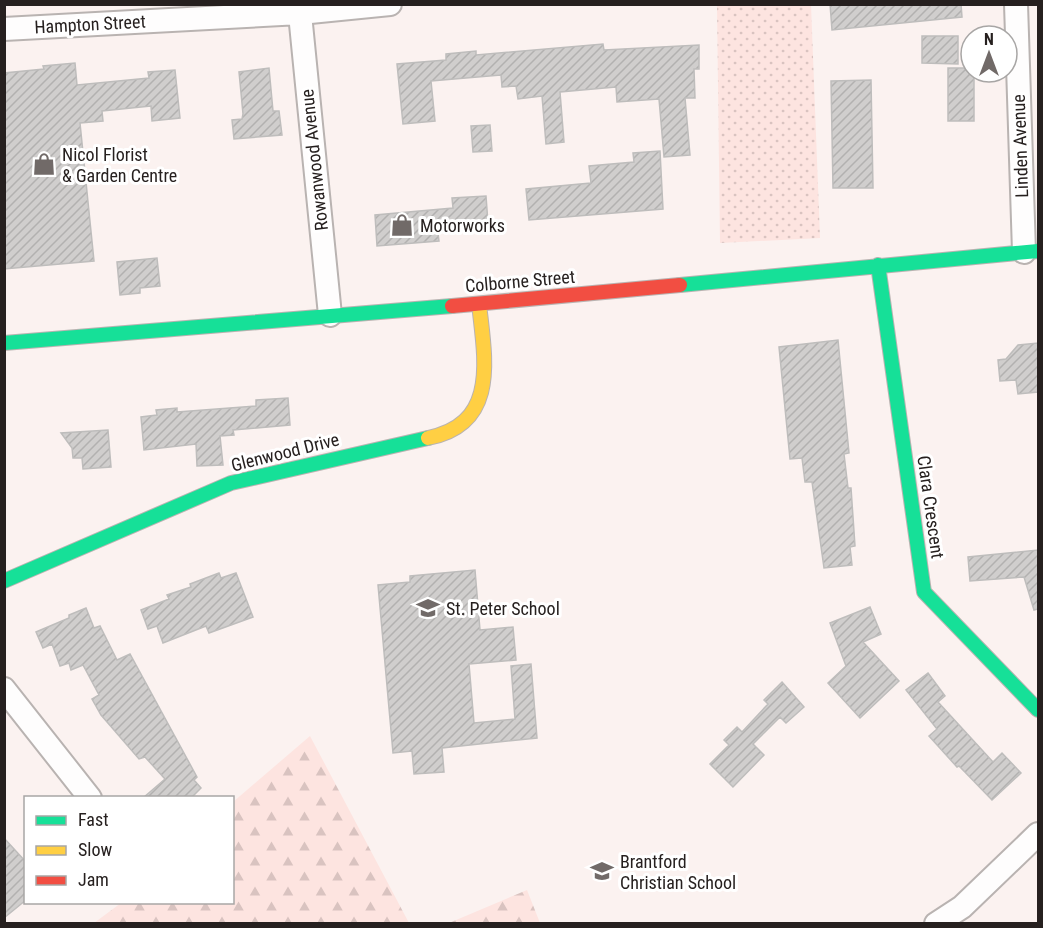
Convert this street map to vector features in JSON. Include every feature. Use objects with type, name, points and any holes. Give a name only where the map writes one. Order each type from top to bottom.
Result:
[{"type":"street","name":"Hampton Street","points":[[4,29],[390,4]]},
{"type":"street","name":"Linden Avenue","points":[[1016,4],[1031,252]]},
{"type":"street","name":"Rowanwood Avenue","points":[[299,9],[330,315]]},
{"type":"street","name":"Colborne Street","points":[[4,343],[479,304],[1031,252]]},
{"type":"street","name":"Clara Crescent","points":[[878,265],[924,592],[1038,710]]},
{"type":"street","name":"Glenwood Drive","points":[[4,581],[231,483],[444,435],[473,414],[481,393],[485,363],[479,304]]},
{"type":"street","points":[[4,689],[88,796]]},
{"type":"street","points":[[936,924],[962,907],[1038,834]]},
{"type":"green space","points":[[717,5],[811,5],[820,238],[720,243]]},
{"type":"green space","points":[[310,736],[409,923],[94,923],[120,904],[234,904],[234,801]]},
{"type":"green space","points":[[527,890],[540,923],[449,923]]},
{"type":"building","points":[[830,4],[961,4],[962,17],[832,30]]},
{"type":"building","points":[[922,36],[958,36],[958,64],[922,63]]},
{"type":"building","points":[[603,44],[604,50],[699,45],[699,69],[694,69],[695,98],[685,98],[690,155],[664,157],[659,99],[617,102],[616,87],[560,92],[564,142],[546,144],[542,96],[518,99],[516,86],[502,87],[501,75],[431,81],[435,121],[403,124],[397,64],[446,60],[446,54],[476,51],[476,55]]},
{"type":"building","name":"Nicol Florist & Garden Centre","points":[[75,63],[77,85],[149,78],[148,72],[175,70],[180,118],[152,121],[151,106],[102,111],[103,121],[80,123],[94,261],[4,269],[4,73]]},
{"type":"building","points":[[269,68],[273,111],[279,111],[282,135],[234,139],[232,120],[242,119],[243,114],[239,72]]},
{"type":"building","points":[[948,68],[959,68],[959,84],[974,84],[974,121],[948,121]]},
{"type":"building","points":[[871,80],[873,188],[833,188],[831,81]]},
{"type":"building","points":[[490,125],[492,151],[473,152],[471,126]]},
{"type":"building","points":[[660,151],[663,209],[529,220],[526,189],[591,183],[589,166],[634,162],[633,153]]},
{"type":"building","points":[[486,196],[488,223],[437,226],[439,241],[377,246],[375,215],[453,208],[452,198]]},
{"type":"building","points":[[157,258],[160,286],[140,288],[140,293],[120,295],[117,262]]},
{"type":"building","points":[[838,340],[849,453],[844,454],[848,488],[851,488],[855,546],[850,547],[852,565],[824,568],[812,482],[805,482],[802,458],[790,459],[779,347]]},
{"type":"building","points":[[1038,343],[1038,392],[1018,394],[1016,380],[1000,381],[998,360],[1006,359],[1018,345]]},
{"type":"building","points":[[288,398],[290,425],[233,430],[234,435],[220,436],[223,465],[197,466],[196,444],[144,450],[141,417],[157,415],[156,410],[177,408],[177,412],[256,406],[256,400]]},
{"type":"building","points":[[108,430],[111,467],[83,469],[82,458],[73,458],[72,448],[61,433]]},
{"type":"building","points":[[1038,550],[1038,609],[1034,610],[1024,577],[970,581],[968,557]]},
{"type":"building","points":[[475,570],[480,630],[513,627],[516,660],[469,664],[474,723],[515,719],[511,666],[531,664],[537,738],[442,748],[444,772],[414,774],[412,751],[393,753],[378,585],[410,582],[410,576]]},
{"type":"building","points":[[219,573],[221,578],[236,573],[253,617],[209,633],[206,626],[163,643],[157,626],[148,629],[141,610],[169,599],[167,595],[191,587],[190,584]]},
{"type":"building","points":[[870,607],[881,634],[863,642],[899,681],[860,718],[828,683],[846,666],[830,623]]},
{"type":"building","points":[[86,608],[94,628],[100,626],[117,660],[130,654],[197,777],[194,780],[201,788],[193,796],[145,796],[165,779],[145,757],[139,759],[101,715],[92,699],[99,695],[83,665],[71,670],[69,663],[60,666],[52,644],[43,648],[36,632],[69,618],[69,615]]},
{"type":"building","points":[[928,673],[945,696],[938,702],[993,762],[1002,753],[1021,773],[992,800],[929,736],[937,729],[906,690]]},
{"type":"building","points":[[782,682],[804,707],[786,723],[780,717],[753,744],[764,755],[733,787],[710,764],[729,745],[724,740],[737,727],[742,732],[768,704],[764,700]]},
{"type":"building","points":[[4,838],[24,860],[24,902],[4,918]]},
{"type":"traffic: fast","points":[[680,285],[1038,251]]},
{"type":"traffic: fast","points":[[878,265],[924,592],[1038,710]]},
{"type":"traffic: fast","points":[[4,343],[452,306]]},
{"type":"traffic: fast","points":[[4,581],[231,483],[428,438]]},
{"type":"traffic: slow","points":[[428,438],[451,430],[467,419],[477,404],[484,367],[479,304]]},
{"type":"traffic: jam","points":[[452,306],[680,285]]},
{"type":"place","name":"Nicol Florist & Garden Centre","points":[[44,164]]},
{"type":"place","name":"Motorworks","points":[[402,225]]},
{"type":"place","name":"St. Peter School","points":[[428,608]]},
{"type":"place","name":"Brantford Christian School","points":[[602,871]]}]
